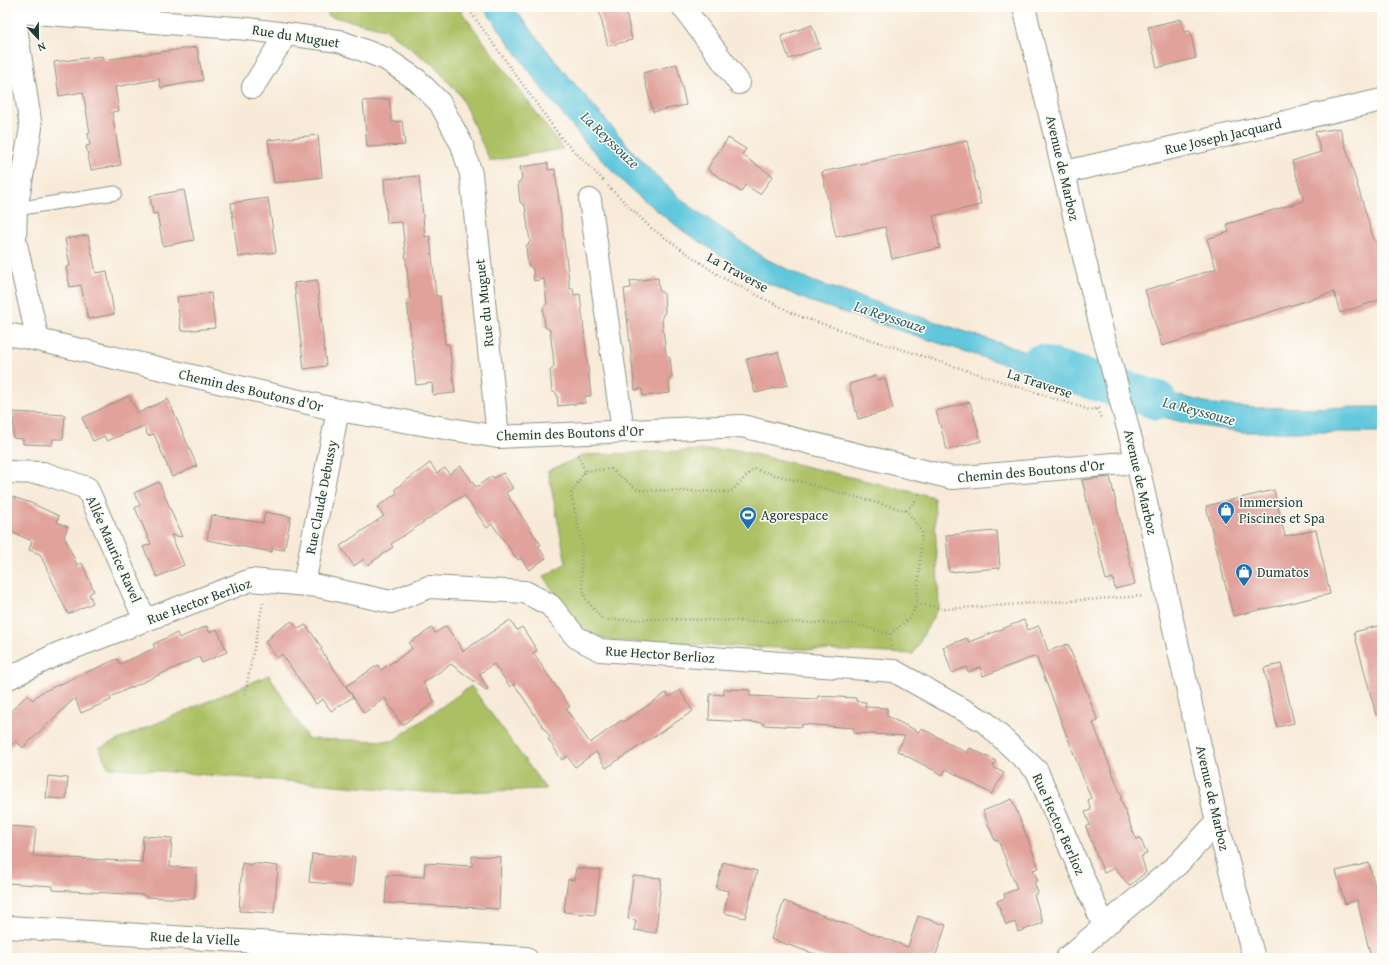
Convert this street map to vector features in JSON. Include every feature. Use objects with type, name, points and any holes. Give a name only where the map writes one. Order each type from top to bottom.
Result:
[{"type":"street","points":[[683,7],[739,83]]},
{"type":"street","name":"Avenue de Marboz","points":[[1024,7],[1098,315],[1137,462],[1217,822],[1254,958]]},
{"type":"street","points":[[11,10],[31,128],[16,210],[15,240],[38,340]]},
{"type":"street","name":"Rue du Muguet","points":[[11,10],[248,29],[339,41],[386,58],[417,80],[440,103],[462,145],[471,174],[498,437]]},
{"type":"street","points":[[253,87],[286,34]]},
{"type":"street","name":"Rue Joseph Jacquard","points":[[1064,172],[1382,100]]},
{"type":"street","points":[[590,200],[623,431]]},
{"type":"street","name":"Chemin des Boutons d'Or","points":[[7,334],[338,410],[498,437],[742,426],[952,478],[1137,462]]},
{"type":"street","name":"Rue Claude Debussy","points":[[304,584],[338,410]]},
{"type":"street","name":"Allée Maurice Ravel","points":[[7,472],[43,473],[87,488],[146,620]]},
{"type":"street","name":"Rue Hector Berlioz","points":[[7,679],[57,654],[250,580],[318,586],[391,602],[429,587],[526,592],[550,605],[576,637],[600,650],[894,671],[985,722],[1037,771],[1104,926]]},
{"type":"street","points":[[1067,958],[1178,864],[1217,822]]},
{"type":"street","name":"Rue de la Vielle","points":[[7,927],[526,958]]},
{"type":"lane","points":[[16,210],[114,193]]},
{"type":"path","name":"La Traverse","points":[[467,7],[562,139],[651,228],[721,277],[802,317],[1090,410],[1097,408]]},
{"type":"path","points":[[754,469],[907,512],[922,532],[917,604],[909,618],[890,634],[853,624],[668,619],[603,620],[585,598],[581,576],[582,543],[571,494],[585,471],[611,470],[638,490],[730,492],[754,469]]},
{"type":"path","points":[[245,694],[268,581]]},
{"type":"path","points":[[917,604],[946,609],[1166,594]]},
{"type":"green space","points":[[329,7],[458,7],[563,149],[490,161],[460,95],[434,66],[385,29],[328,16]]},
{"type":"green space","name":"Agorespace","points":[[733,449],[934,497],[939,606],[913,654],[616,641],[596,637],[581,628],[543,577],[566,563],[548,471],[584,455]]},
{"type":"green space","points":[[269,675],[308,739],[393,741],[471,686],[546,789],[436,793],[108,767],[99,748]]},
{"type":"water","points":[[483,7],[513,7],[561,68],[643,163],[684,202],[766,259],[812,281],[1087,372],[1093,393],[809,301],[760,280],[739,267],[683,231],[631,190],[584,141],[543,90]]},
{"type":"water","points":[[1123,382],[1213,404],[1256,408],[1382,407],[1382,432],[1243,432],[1194,425],[1132,409]]},
{"type":"building","points":[[598,7],[625,7],[632,40],[608,46]]},
{"type":"building","points":[[1181,19],[1184,32],[1190,31],[1196,58],[1157,68],[1148,27]]},
{"type":"building","points":[[812,25],[820,48],[789,59],[781,36]]},
{"type":"building","points":[[197,47],[203,80],[161,88],[159,79],[115,87],[119,111],[112,112],[121,165],[91,170],[86,146],[90,145],[88,133],[90,133],[83,92],[59,96],[54,62],[102,56],[103,60]]},
{"type":"building","points":[[677,64],[686,105],[653,112],[643,73]]},
{"type":"building","points":[[389,99],[392,122],[402,121],[405,145],[367,147],[363,101]]},
{"type":"building","points":[[1340,128],[1373,237],[1382,251],[1382,299],[1340,313],[1334,292],[1162,346],[1145,290],[1216,269],[1207,239],[1229,232],[1227,224],[1304,201],[1292,161],[1321,152],[1315,132]]},
{"type":"building","points":[[318,135],[322,177],[274,183],[268,140]]},
{"type":"building","points":[[728,138],[746,149],[742,155],[773,176],[760,194],[745,185],[741,192],[707,169]]},
{"type":"building","points":[[967,141],[981,205],[933,216],[940,248],[892,259],[885,227],[836,237],[822,172]]},
{"type":"building","points":[[548,163],[548,170],[555,169],[570,289],[573,288],[574,295],[580,294],[591,396],[585,396],[585,403],[558,406],[557,394],[552,391],[550,371],[554,367],[550,330],[545,327],[543,308],[547,303],[544,279],[534,281],[533,269],[528,265],[526,246],[530,242],[525,206],[520,202],[518,183],[522,178],[520,167]]},
{"type":"building","points":[[419,176],[425,237],[430,236],[436,296],[440,296],[445,344],[449,344],[455,393],[433,395],[432,383],[416,385],[407,300],[410,299],[402,222],[387,223],[384,179]]},
{"type":"building","points":[[184,190],[194,240],[163,246],[157,213],[153,214],[150,196]]},
{"type":"building","points":[[268,198],[276,252],[238,257],[231,203]]},
{"type":"building","points":[[88,235],[96,273],[107,271],[114,314],[88,319],[81,285],[70,287],[66,267],[70,266],[65,239]]},
{"type":"building","points":[[658,278],[659,290],[664,294],[665,312],[662,317],[666,354],[670,358],[672,376],[669,381],[670,393],[643,396],[642,389],[635,390],[624,289],[631,288],[630,281]]},
{"type":"building","points":[[317,280],[326,366],[304,369],[294,283]]},
{"type":"building","points":[[211,293],[215,328],[181,331],[177,297]]},
{"type":"building","points":[[778,352],[788,385],[755,393],[746,359]]},
{"type":"building","points":[[876,376],[877,380],[885,378],[893,409],[858,419],[849,384]]},
{"type":"building","points":[[129,396],[138,413],[168,399],[197,466],[172,477],[154,434],[148,436],[144,426],[107,441],[104,436],[93,441],[82,418]]},
{"type":"building","points":[[970,402],[981,441],[947,450],[936,411]]},
{"type":"building","points":[[14,412],[65,415],[63,439],[53,439],[52,445],[23,444],[23,439],[13,438]]},
{"type":"building","points":[[430,463],[437,473],[445,468],[449,474],[461,466],[476,487],[492,476],[494,478],[503,473],[513,488],[506,493],[541,545],[538,546],[546,558],[529,570],[521,558],[518,560],[492,524],[487,528],[464,495],[391,544],[393,547],[368,565],[364,559],[354,566],[340,546],[384,516],[377,507],[397,493],[395,489]]},
{"type":"building","points":[[1110,477],[1135,584],[1115,589],[1113,578],[1106,580],[1082,480]]},
{"type":"building","points":[[159,482],[182,537],[171,535],[184,565],[157,577],[143,547],[151,544],[135,508],[140,505],[134,493]]},
{"type":"building","points":[[1274,490],[1285,536],[1316,530],[1330,594],[1233,616],[1206,506]]},
{"type":"building","points":[[7,495],[31,503],[59,516],[57,522],[68,527],[64,536],[77,565],[82,563],[94,591],[89,594],[93,603],[68,614],[40,554],[29,550],[32,541],[7,530]]},
{"type":"building","points":[[265,512],[291,517],[284,550],[272,548],[272,552],[207,540],[211,515],[263,523]]},
{"type":"building","points":[[997,531],[1000,568],[949,572],[946,535]]},
{"type":"building","points":[[510,620],[517,630],[522,627],[537,650],[533,653],[570,707],[566,709],[590,743],[622,720],[623,722],[666,693],[669,697],[680,690],[693,711],[606,768],[596,752],[575,767],[567,756],[562,760],[548,739],[550,737],[514,684],[510,687],[494,664],[479,674],[488,689],[486,690],[451,664],[423,683],[435,702],[402,725],[385,698],[364,713],[346,686],[378,665],[381,670],[412,649],[409,643],[432,628],[435,633],[446,626],[463,651]]},
{"type":"building","points":[[1024,620],[1028,630],[1039,626],[1048,651],[1068,644],[1098,721],[1093,723],[1122,797],[1120,798],[1136,839],[1140,838],[1147,854],[1141,856],[1146,872],[1129,886],[1115,868],[1104,873],[1095,851],[1086,827],[1090,825],[1085,812],[1091,810],[1088,800],[1091,798],[1036,656],[983,676],[980,667],[968,672],[966,667],[952,673],[943,647],[967,638],[969,642]]},
{"type":"building","points":[[292,621],[298,629],[306,625],[353,697],[331,711],[323,699],[316,704],[282,654],[277,658],[265,641],[272,636],[271,635]]},
{"type":"building","points":[[1382,625],[1382,714],[1376,715],[1354,632]]},
{"type":"building","points":[[207,626],[209,632],[217,629],[227,652],[202,663],[199,657],[110,697],[111,700],[81,713],[75,698],[23,748],[16,741],[7,750],[7,715],[27,695],[33,700],[40,693],[117,659],[120,664],[155,648],[153,644],[177,633],[179,638]]},
{"type":"building","points":[[1281,664],[1294,723],[1277,727],[1264,668]]},
{"type":"building","points":[[724,689],[750,690],[750,696],[817,699],[818,696],[856,698],[856,701],[866,702],[865,707],[887,708],[887,716],[919,732],[921,728],[967,753],[970,748],[996,761],[993,767],[1004,773],[992,794],[946,769],[943,775],[897,751],[905,736],[854,733],[854,728],[802,724],[802,727],[763,725],[764,723],[709,720],[710,694],[724,695]]},
{"type":"building","points":[[48,776],[68,778],[66,799],[46,798]]},
{"type":"building","points":[[1012,799],[1039,868],[1033,870],[1038,881],[1034,882],[1038,893],[1034,895],[1043,923],[1018,932],[1015,922],[1006,925],[997,901],[1005,898],[1004,894],[1017,889],[998,840],[995,841],[983,811]]},
{"type":"building","points":[[9,826],[36,828],[33,856],[142,862],[143,836],[172,838],[170,867],[197,868],[194,899],[53,890],[53,886],[7,883]]},
{"type":"building","points":[[312,854],[355,857],[352,886],[309,882]]},
{"type":"building","points":[[472,856],[501,857],[499,909],[385,903],[387,875],[424,877],[425,863],[472,866]]},
{"type":"building","points":[[723,862],[757,871],[745,918],[724,913],[729,891],[716,888]]},
{"type":"building","points":[[242,863],[278,866],[274,913],[239,911]]},
{"type":"building","points":[[1369,863],[1377,894],[1382,893],[1382,958],[1371,958],[1357,900],[1345,904],[1336,871]]},
{"type":"building","points":[[576,868],[600,870],[595,915],[564,912],[568,879],[574,880]]},
{"type":"building","points":[[633,876],[661,878],[656,933],[634,930],[636,920],[628,919]]},
{"type":"building","points":[[784,901],[908,947],[918,916],[946,925],[935,958],[827,958],[771,939]]},
{"type":"waterway","name":"La Reyssouze","points":[[1039,364],[1157,400]]},
{"type":"place","name":"Immersion Piscines et Spa","points":[[1226,525]]},
{"type":"place","name":"Agorespace","points":[[748,530]]},
{"type":"place","name":"Dumatos","points":[[1244,587]]}]
